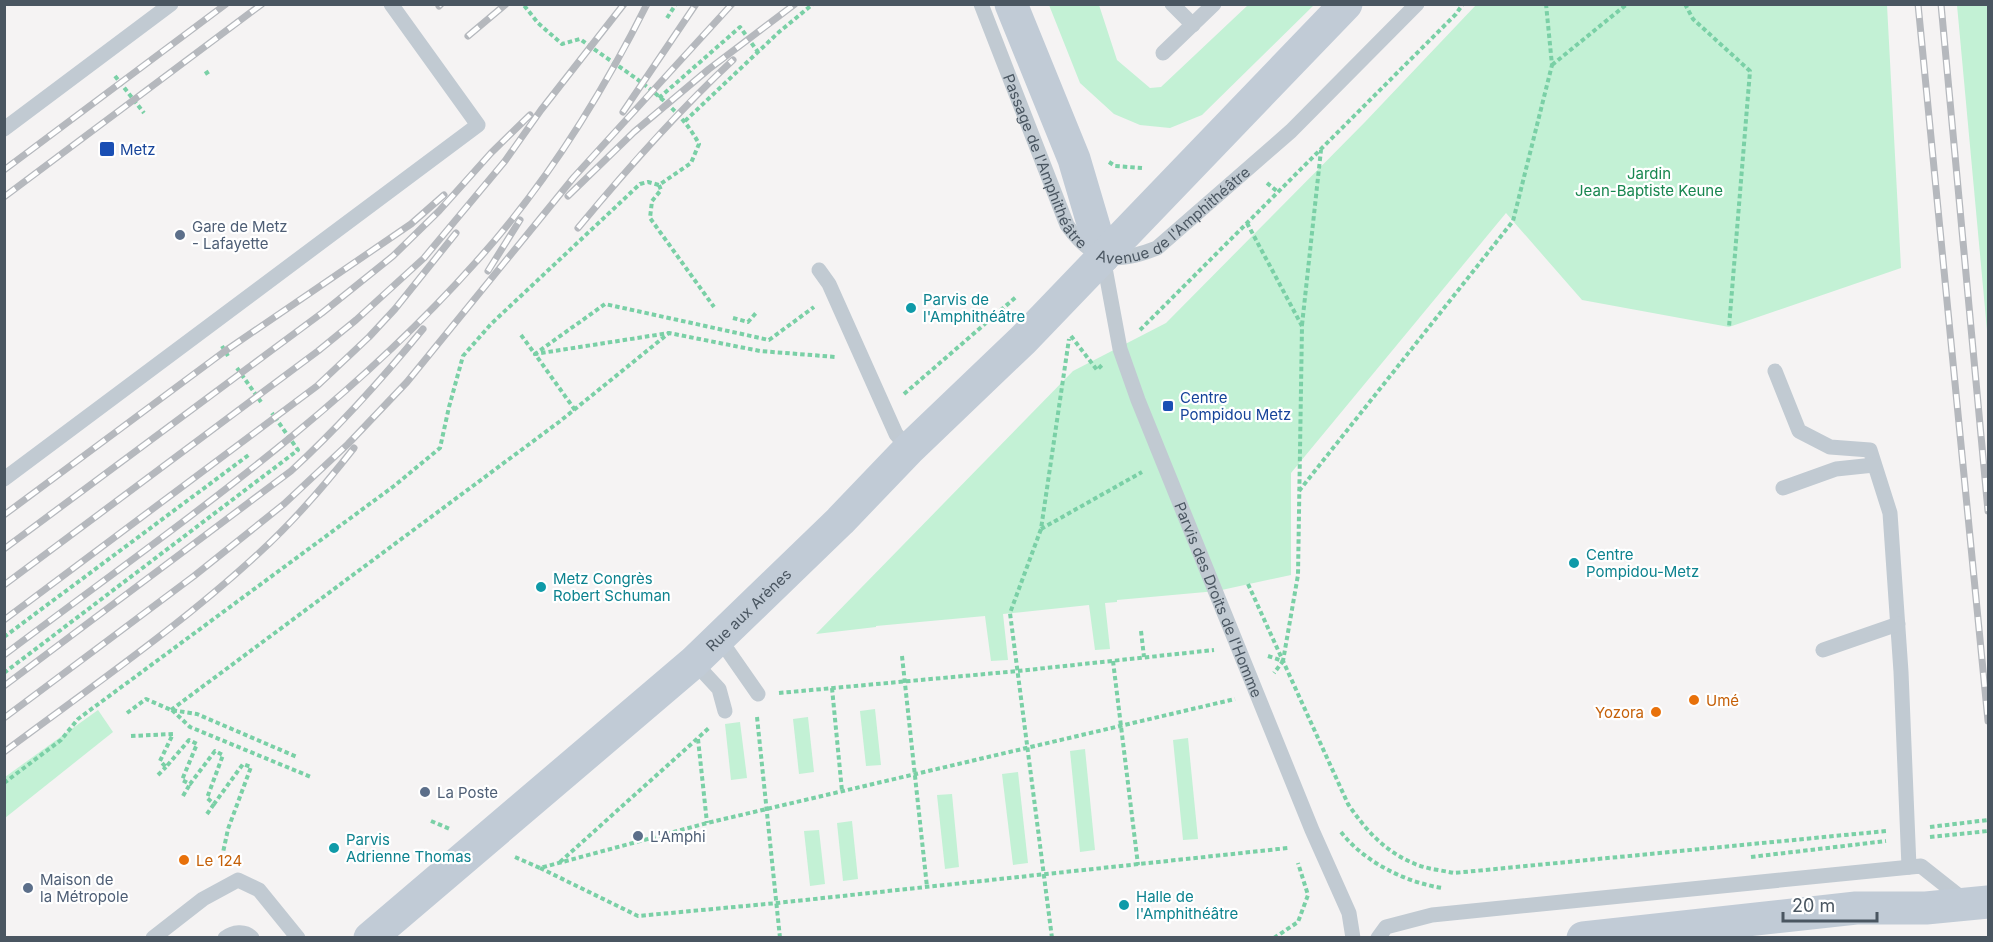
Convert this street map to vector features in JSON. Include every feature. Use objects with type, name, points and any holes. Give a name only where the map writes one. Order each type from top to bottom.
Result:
[{"type":"main road","name":"Passage de l'Amphithéâtre","points":[[1011,4],[1074,159],[1103,256]]},
{"type":"main road","name":"Avenue de l'Amphithéâtre","points":[[1103,256],[1346,4]]},
{"type":"main road","name":"Rue aux Arènes","points":[[370,938],[694,662],[840,521],[909,449],[1023,340],[1103,256]]},
{"type":"main road","points":[[1583,938],[1856,908],[1926,908],[1979,903]]},
{"type":"lane","points":[[4,129],[171,4]]},
{"type":"lane","points":[[4,479],[478,125],[391,4]]},
{"type":"lane","name":"Passage de l'Amphithéâtre","points":[[981,4],[1067,225],[1080,243],[1103,256]]},
{"type":"lane","points":[[1173,4],[1193,25]]},
{"type":"lane","points":[[1163,53],[1214,4]]},
{"type":"lane","name":"Avenue de l'Amphithéâtre","points":[[1103,256],[1115,258],[1137,256],[1157,248],[1250,169],[1332,91],[1417,4]]},
{"type":"lane","name":"Parvis des Droits de l'Homme","points":[[1103,256],[1120,349],[1138,400],[1312,830],[1349,913],[1353,938]]},
{"type":"lane","points":[[819,270],[829,284],[896,434],[909,449]]},
{"type":"lane","points":[[1775,371],[1799,431],[1830,447],[1870,450],[1890,513],[1898,624],[1909,867]]},
{"type":"lane","points":[[1783,488],[1836,469],[1874,465]]},
{"type":"lane","points":[[1823,650],[1898,624]]},
{"type":"lane","points":[[719,638],[758,694]]},
{"type":"lane","points":[[694,662],[719,689],[725,711]]},
{"type":"lane","points":[[1378,938],[1386,927],[1432,915],[1921,866],[1979,903]]},
{"type":"lane","points":[[153,938],[202,899],[238,880],[259,890],[298,938]]},
{"type":"lane","points":[[225,938],[240,932],[249,934],[252,938]]},
{"type":"path","points":[[4,783],[61,740],[78,719],[394,486],[440,448],[464,356],[491,324],[640,184],[648,182],[659,185],[691,163],[699,144],[678,113],[616,63],[580,39],[562,44],[538,23],[523,4]]},
{"type":"path","points":[[667,18],[676,4]]},
{"type":"path","points":[[685,121],[813,4]]},
{"type":"path","points":[[1146,325],[1463,4]]},
{"type":"path","points":[[1299,491],[1513,221],[1552,65],[1546,4]]},
{"type":"path","points":[[1552,65],[1627,4]]},
{"type":"path","points":[[1685,4],[1693,19],[1750,71],[1729,327]]},
{"type":"path","points":[[659,98],[740,27],[758,52]]},
{"type":"path","points":[[100,57],[144,113]]},
{"type":"path","points":[[205,74],[211,70]]},
{"type":"path","points":[[540,868],[707,823],[1257,694],[1283,661],[1298,575],[1302,326],[1321,150]]},
{"type":"path","points":[[1107,161],[1115,166],[1143,168],[1150,164]]},
{"type":"path","points":[[1250,169],[1278,192]]},
{"type":"path","points":[[659,185],[661,190],[651,201],[650,218],[714,307]]},
{"type":"path","points":[[1247,223],[1302,326]]},
{"type":"path","points":[[885,411],[1020,294]]},
{"type":"path","points":[[535,354],[605,304],[769,340],[816,306],[821,315]]},
{"type":"path","points":[[733,318],[748,322],[756,313]]},
{"type":"path","points":[[535,354],[669,333],[760,351],[846,358]]},
{"type":"path","points":[[171,710],[575,410],[669,333]]},
{"type":"path","points":[[521,335],[575,410]]},
{"type":"path","points":[[1052,938],[1010,613],[1041,529],[1070,335],[1097,370],[1120,349]]},
{"type":"path","points":[[222,346],[228,356]]},
{"type":"path","points":[[237,368],[261,402]]},
{"type":"path","points":[[4,673],[298,450],[272,413]]},
{"type":"path","points":[[4,638],[250,454]]},
{"type":"path","points":[[1041,529],[1164,461]]},
{"type":"path","points":[[1248,584],[1348,804],[1364,827],[1384,847],[1414,864],[1455,873],[1908,834],[1989,831]]},
{"type":"path","points":[[1141,631],[1144,657]]},
{"type":"path","points":[[775,693],[1018,671],[1239,647],[1283,661]]},
{"type":"path","points":[[902,656],[927,887]]},
{"type":"path","points":[[1113,661],[1138,865]]},
{"type":"path","points":[[832,688],[842,791]]},
{"type":"path","points":[[127,713],[146,699],[171,710],[197,714],[297,757]]},
{"type":"path","points":[[171,710],[190,727],[311,777]]},
{"type":"path","points":[[756,714],[780,938]]},
{"type":"path","points":[[560,862],[712,726]]},
{"type":"path","points":[[131,736],[173,734],[160,761],[166,767]]},
{"type":"path","points":[[698,738],[707,823]]},
{"type":"path","points":[[158,775],[189,740],[197,744],[182,780],[190,784]]},
{"type":"path","points":[[183,796],[215,751],[223,755],[207,798],[214,804]]},
{"type":"path","points":[[207,814],[243,764],[251,767],[228,829]]},
{"type":"path","points":[[1274,938],[1298,922],[1308,895],[1293,845],[1330,816],[1343,835],[1360,852],[1383,867],[1410,880],[1442,888]]},
{"type":"path","points":[[1745,857],[1989,820]]},
{"type":"path","points":[[431,822],[447,828]]},
{"type":"path","points":[[533,865],[638,916],[1288,848]]},
{"type":"green space","points":[[1049,5],[1099,5],[1117,60],[1150,88],[1161,87],[1248,5],[1314,5],[1202,115],[1170,128],[1140,125],[1114,114],[1080,83]]},
{"type":"green space","name":"Jardin Jean-Baptiste Keune","points":[[1476,5],[1887,5],[1901,268],[1729,327],[1582,300],[1506,213],[1291,473],[1291,575],[1217,591],[1105,603],[1110,649],[1095,650],[1089,605],[1003,614],[1008,660],[991,661],[985,616],[816,634],[1073,371],[1166,323],[1365,122]]},
{"type":"green space","points":[[1957,5],[1988,5],[1988,341]]},
{"type":"green space","points":[[875,709],[881,765],[866,766],[860,711]]},
{"type":"green space","points":[[98,710],[113,732],[5,818],[5,777]]},
{"type":"green space","points":[[808,717],[814,772],[799,774],[793,719]]},
{"type":"green space","points":[[740,722],[747,778],[731,780],[725,724]]},
{"type":"green space","points":[[1188,738],[1198,839],[1183,840],[1173,740]]},
{"type":"green space","points":[[1085,749],[1095,850],[1080,852],[1070,751]]},
{"type":"green space","points":[[1018,772],[1028,863],[1013,865],[1002,774]]},
{"type":"green space","points":[[952,794],[959,867],[945,869],[937,795]]},
{"type":"green space","points":[[852,821],[858,879],[843,881],[837,823]]},
{"type":"green space","points":[[819,830],[825,884],[810,886],[804,831]]},
{"type":"railway","points":[[4,170],[226,4]]},
{"type":"railway","points":[[4,197],[262,4]]},
{"type":"railway","points":[[468,36],[506,4]]},
{"type":"railway","points":[[4,585],[318,351],[424,258],[505,161],[541,110],[624,4]]},
{"type":"railway","points":[[4,655],[250,470],[367,372],[422,319],[500,234],[548,172],[591,106],[647,4]]},
{"type":"railway","points":[[623,112],[696,4]]},
{"type":"railway","points":[[4,718],[194,576],[284,504],[348,444],[407,382],[574,177],[732,4]]},
{"type":"railway","points":[[568,196],[634,132],[709,69],[795,4]]},
{"type":"railway","points":[[1918,4],[1988,721]]},
{"type":"railway","points":[[1941,4],[1988,511]]},
{"type":"railway","points":[[578,228],[653,141],[733,60]]},
{"type":"railway","points":[[4,549],[322,313],[393,256],[530,115]]},
{"type":"railway","points":[[4,515],[225,351],[411,224],[444,195]]},
{"type":"railway","points":[[488,271],[520,220]]},
{"type":"railway","points":[[4,620],[317,386],[395,309],[456,233]]},
{"type":"railway","points":[[4,686],[291,471],[360,402],[423,329]]},
{"type":"railway","points":[[4,752],[134,655],[229,580],[297,515],[354,448]]},
{"type":"place","name":"Metz","points":[[107,149]]},
{"type":"place","name":"Gare de Metz - Lafayette","points":[[180,235]]},
{"type":"place","name":"Parvis de l'Amphithéâtre","points":[[911,308]]},
{"type":"place","name":"Centre Pompidou Metz","points":[[1168,406]]},
{"type":"place","name":"Centre Pompidou-Metz","points":[[1574,563]]},
{"type":"place","name":"Metz Congrès Robert Schuman","points":[[541,587]]},
{"type":"place","name":"Umé","points":[[1694,700]]},
{"type":"place","name":"Yozora","points":[[1656,712]]},
{"type":"place","name":"La Poste","points":[[425,792]]},
{"type":"place","name":"L'Amphi","points":[[638,836]]},
{"type":"place","name":"Parvis Adrienne Thomas","points":[[334,848]]},
{"type":"place","name":"Le 124","points":[[184,860]]},
{"type":"place","name":"Maison de la Métropole","points":[[28,888]]},
{"type":"place","name":"Halle de l'Amphithéâtre","points":[[1124,905]]}]
